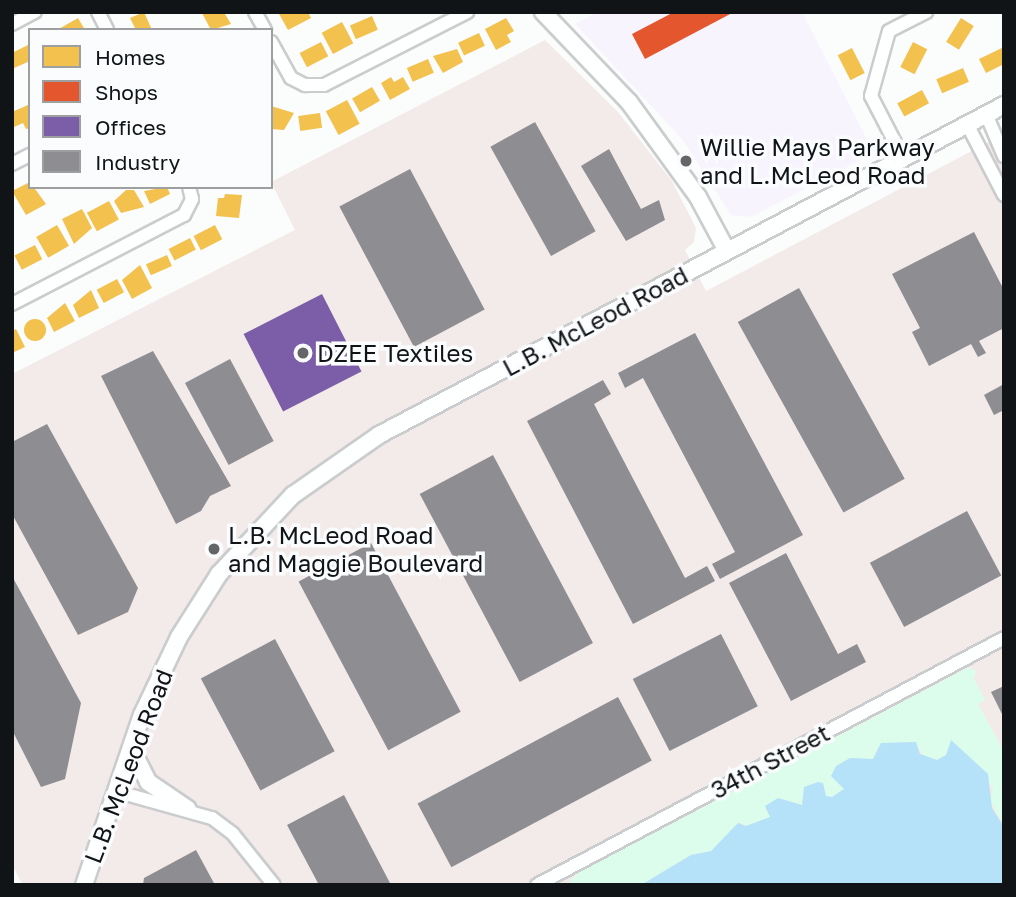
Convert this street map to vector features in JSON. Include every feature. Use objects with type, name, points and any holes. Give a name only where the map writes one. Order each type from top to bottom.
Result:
[{"type":"street","points":[[12,24],[35,12]]},
{"type":"street","points":[[98,12],[106,28]]},
{"type":"street","points":[[255,12],[264,28]]},
{"type":"street","points":[[273,46],[291,78],[305,85],[324,85],[467,12]]},
{"type":"street","points":[[543,12],[629,102],[698,197],[727,251]]},
{"type":"street","points":[[903,158],[871,96],[889,31],[926,12]]},
{"type":"street","name":"L.B. McLeod Road","points":[[84,885],[131,748],[192,614],[243,545],[293,495],[379,435],[1004,105]]},
{"type":"street","points":[[986,114],[1004,156]]},
{"type":"street","points":[[967,124],[1004,195]]},
{"type":"street","points":[[12,164],[28,156]]},
{"type":"street","points":[[12,304],[184,215],[192,199],[190,189]]},
{"type":"street","name":"34th Street","points":[[537,885],[1004,639]]},
{"type":"street","points":[[131,748],[148,782],[188,809],[233,834],[274,885]]},
{"type":"street","points":[[115,791],[188,809]]},
{"type":"shaded area","points":[[598,12],[802,12],[874,153],[751,217],[731,215],[682,139],[575,24]]},
{"type":"shaded area","points":[[545,40],[618,112],[672,181],[696,228],[694,242],[685,250],[706,291],[1004,134],[1004,885],[23,885],[12,865],[12,374],[295,230],[273,181]]},
{"type":"green space","points":[[969,667],[976,671],[974,679],[985,700],[978,704],[1004,751],[1004,827],[990,800],[993,788],[952,740],[946,756],[937,760],[927,759],[917,747],[878,747],[873,759],[850,758],[839,781],[844,789],[832,797],[826,797],[822,787],[802,805],[778,798],[765,808],[770,817],[746,826],[740,822],[711,851],[691,855],[641,885],[566,885],[578,873]]},
{"type":"water","points":[[951,740],[988,774],[992,808],[1004,827],[1004,885],[641,885],[691,855],[711,851],[738,823],[746,826],[770,817],[765,806],[778,798],[802,805],[804,787],[818,782],[823,783],[826,796],[832,797],[844,789],[831,776],[836,766],[850,758],[873,759],[881,743],[916,742],[920,754],[937,760],[946,755]]},
{"type":"building: Homes","points":[[144,12],[151,28],[135,28],[130,18]]},
{"type":"building: Homes","points":[[278,12],[308,12],[311,18],[288,30]]},
{"type":"building: Homes","points":[[202,13],[225,14],[231,24],[210,28]]},
{"type":"building: Homes","points":[[372,16],[378,30],[356,39],[350,25]]},
{"type":"building: Homes","points":[[78,18],[84,28],[60,28]]},
{"type":"building: Homes","points":[[506,18],[514,31],[507,35],[511,42],[496,50],[485,29]]},
{"type":"building: Homes","points":[[961,18],[974,26],[959,50],[946,42]]},
{"type":"building: Homes","points":[[342,22],[353,43],[333,54],[322,33]]},
{"type":"building: Homes","points":[[479,33],[485,46],[464,55],[458,43]]},
{"type":"building: Homes","points":[[321,42],[328,56],[307,67],[300,53]]},
{"type":"building: Homes","points":[[913,42],[927,49],[915,74],[900,67]]},
{"type":"building: Homes","points":[[28,45],[28,62],[14,68],[12,53]]},
{"type":"building: Homes","points":[[1004,47],[1004,64],[986,73],[979,59]]},
{"type":"building: Homes","points":[[852,48],[865,73],[850,80],[838,55]]},
{"type":"building: Homes","points":[[457,49],[463,62],[443,73],[433,56]]},
{"type":"building: Homes","points":[[428,59],[434,73],[413,82],[407,68]]},
{"type":"building: Homes","points":[[963,68],[969,82],[942,93],[936,79]]},
{"type":"building: Homes","points":[[391,77],[394,82],[403,77],[410,89],[390,100],[381,83]]},
{"type":"building: Homes","points":[[372,87],[380,101],[360,112],[352,98]]},
{"type":"building: Homes","points":[[922,90],[929,103],[904,116],[897,103]]},
{"type":"building: Homes","points":[[347,100],[360,124],[338,135],[326,111]]},
{"type":"building: Homes","points":[[28,105],[28,128],[23,123],[14,127],[12,112]]},
{"type":"building: Homes","points":[[273,107],[294,113],[284,130],[273,129]]},
{"type":"building: Homes","points":[[320,113],[322,128],[300,131],[298,116]]},
{"type":"building: Homes","points":[[28,183],[28,189],[35,189],[46,204],[26,215],[12,191]]},
{"type":"building: Homes","points":[[168,189],[170,194],[150,204],[144,191]]},
{"type":"building: Homes","points":[[126,190],[134,190],[144,207],[121,213],[114,201]]},
{"type":"building: Homes","points":[[225,194],[242,195],[239,218],[216,216],[218,198],[224,198]]},
{"type":"building: Homes","points":[[109,201],[119,220],[97,231],[87,213]]},
{"type":"building: Homes","points":[[82,209],[92,228],[74,244],[62,219]]},
{"type":"building: Homes","points":[[57,225],[69,246],[48,258],[36,237]]},
{"type":"building: Homes","points":[[215,225],[222,239],[201,250],[194,236]]},
{"type":"building: Homes","points":[[190,238],[196,250],[175,260],[169,249]]},
{"type":"building: Homes","points":[[35,245],[42,259],[22,270],[15,255]]},
{"type":"building: Homes","points":[[167,255],[172,266],[151,275],[146,264]]},
{"type":"building: Homes","points":[[140,265],[152,288],[132,299],[122,280]]},
{"type":"building: Homes","points":[[117,279],[124,292],[104,303],[97,290]]},
{"type":"building: Homes","points":[[91,290],[99,308],[79,318],[73,305]]},
{"type":"building: Homes","points":[[65,303],[75,321],[54,332],[47,318]]},
{"type":"building: Homes","points":[[35,319],[43,322],[46,330],[43,338],[35,341],[27,338],[24,330],[27,322]]},
{"type":"building: Homes","points":[[16,329],[25,347],[12,353],[12,331]]},
{"type":"building: Shops","points":[[674,12],[734,12],[645,59],[632,34]]},
{"type":"building: Offices","name":"DZEE Textiles","points":[[322,294],[361,372],[283,411],[244,334]]},
{"type":"building: Industry","points":[[535,122],[596,231],[551,256],[490,147]]},
{"type":"building: Industry","points":[[609,149],[641,209],[659,200],[665,220],[626,241],[581,166]]},
{"type":"building: Industry","points":[[410,169],[485,309],[414,347],[339,207]]},
{"type":"building: Industry","points":[[974,232],[1004,290],[1004,328],[979,341],[986,353],[978,357],[971,344],[929,366],[912,332],[920,328],[892,274]]},
{"type":"building: Industry","points":[[799,288],[905,479],[843,513],[738,322]]},
{"type":"building: Industry","points":[[695,333],[803,535],[720,579],[712,564],[735,552],[643,378],[625,388],[618,373]]},
{"type":"building: Industry","points":[[153,351],[231,486],[210,496],[201,511],[176,524],[101,376]]},
{"type":"building: Industry","points":[[230,359],[274,441],[229,465],[185,383]]},
{"type":"building: Industry","points":[[603,380],[611,394],[594,404],[685,578],[707,566],[715,581],[633,624],[527,421]]},
{"type":"building: Industry","points":[[1004,384],[1004,410],[994,415],[984,395]]},
{"type":"building: Industry","points":[[47,424],[138,588],[128,612],[78,635],[12,514],[12,442]]},
{"type":"building: Industry","points":[[493,455],[593,643],[520,682],[420,494]]},
{"type":"building: Industry","points":[[967,511],[1001,575],[904,627],[870,563]]},
{"type":"building: Industry","points":[[371,543],[461,712],[388,750],[299,581]]},
{"type":"building: Industry","points":[[786,553],[838,654],[857,644],[866,662],[791,701],[729,583]]},
{"type":"building: Industry","points":[[12,576],[81,703],[65,779],[41,787],[12,730]]},
{"type":"building: Industry","points":[[721,634],[758,706],[670,751],[633,679]]},
{"type":"building: Industry","points":[[275,639],[335,751],[260,791],[201,678]]},
{"type":"building: Industry","points":[[1004,686],[1004,718],[991,692]]},
{"type":"building: Industry","points":[[618,697],[652,761],[451,867],[418,804]]},
{"type":"building: Industry","points":[[344,795],[391,885],[319,885],[287,825]]},
{"type":"building: Industry","points":[[196,850],[215,885],[143,885],[144,878]]},
{"type":"place","name":"Willie Mays Parkway and L.McLeod Road","points":[[686,161]]},
{"type":"place","name":"DZEE Textiles","points":[[303,353]]},
{"type":"place","name":"L.B. McLeod Road and Maggie Boulevard","points":[[214,549]]}]
